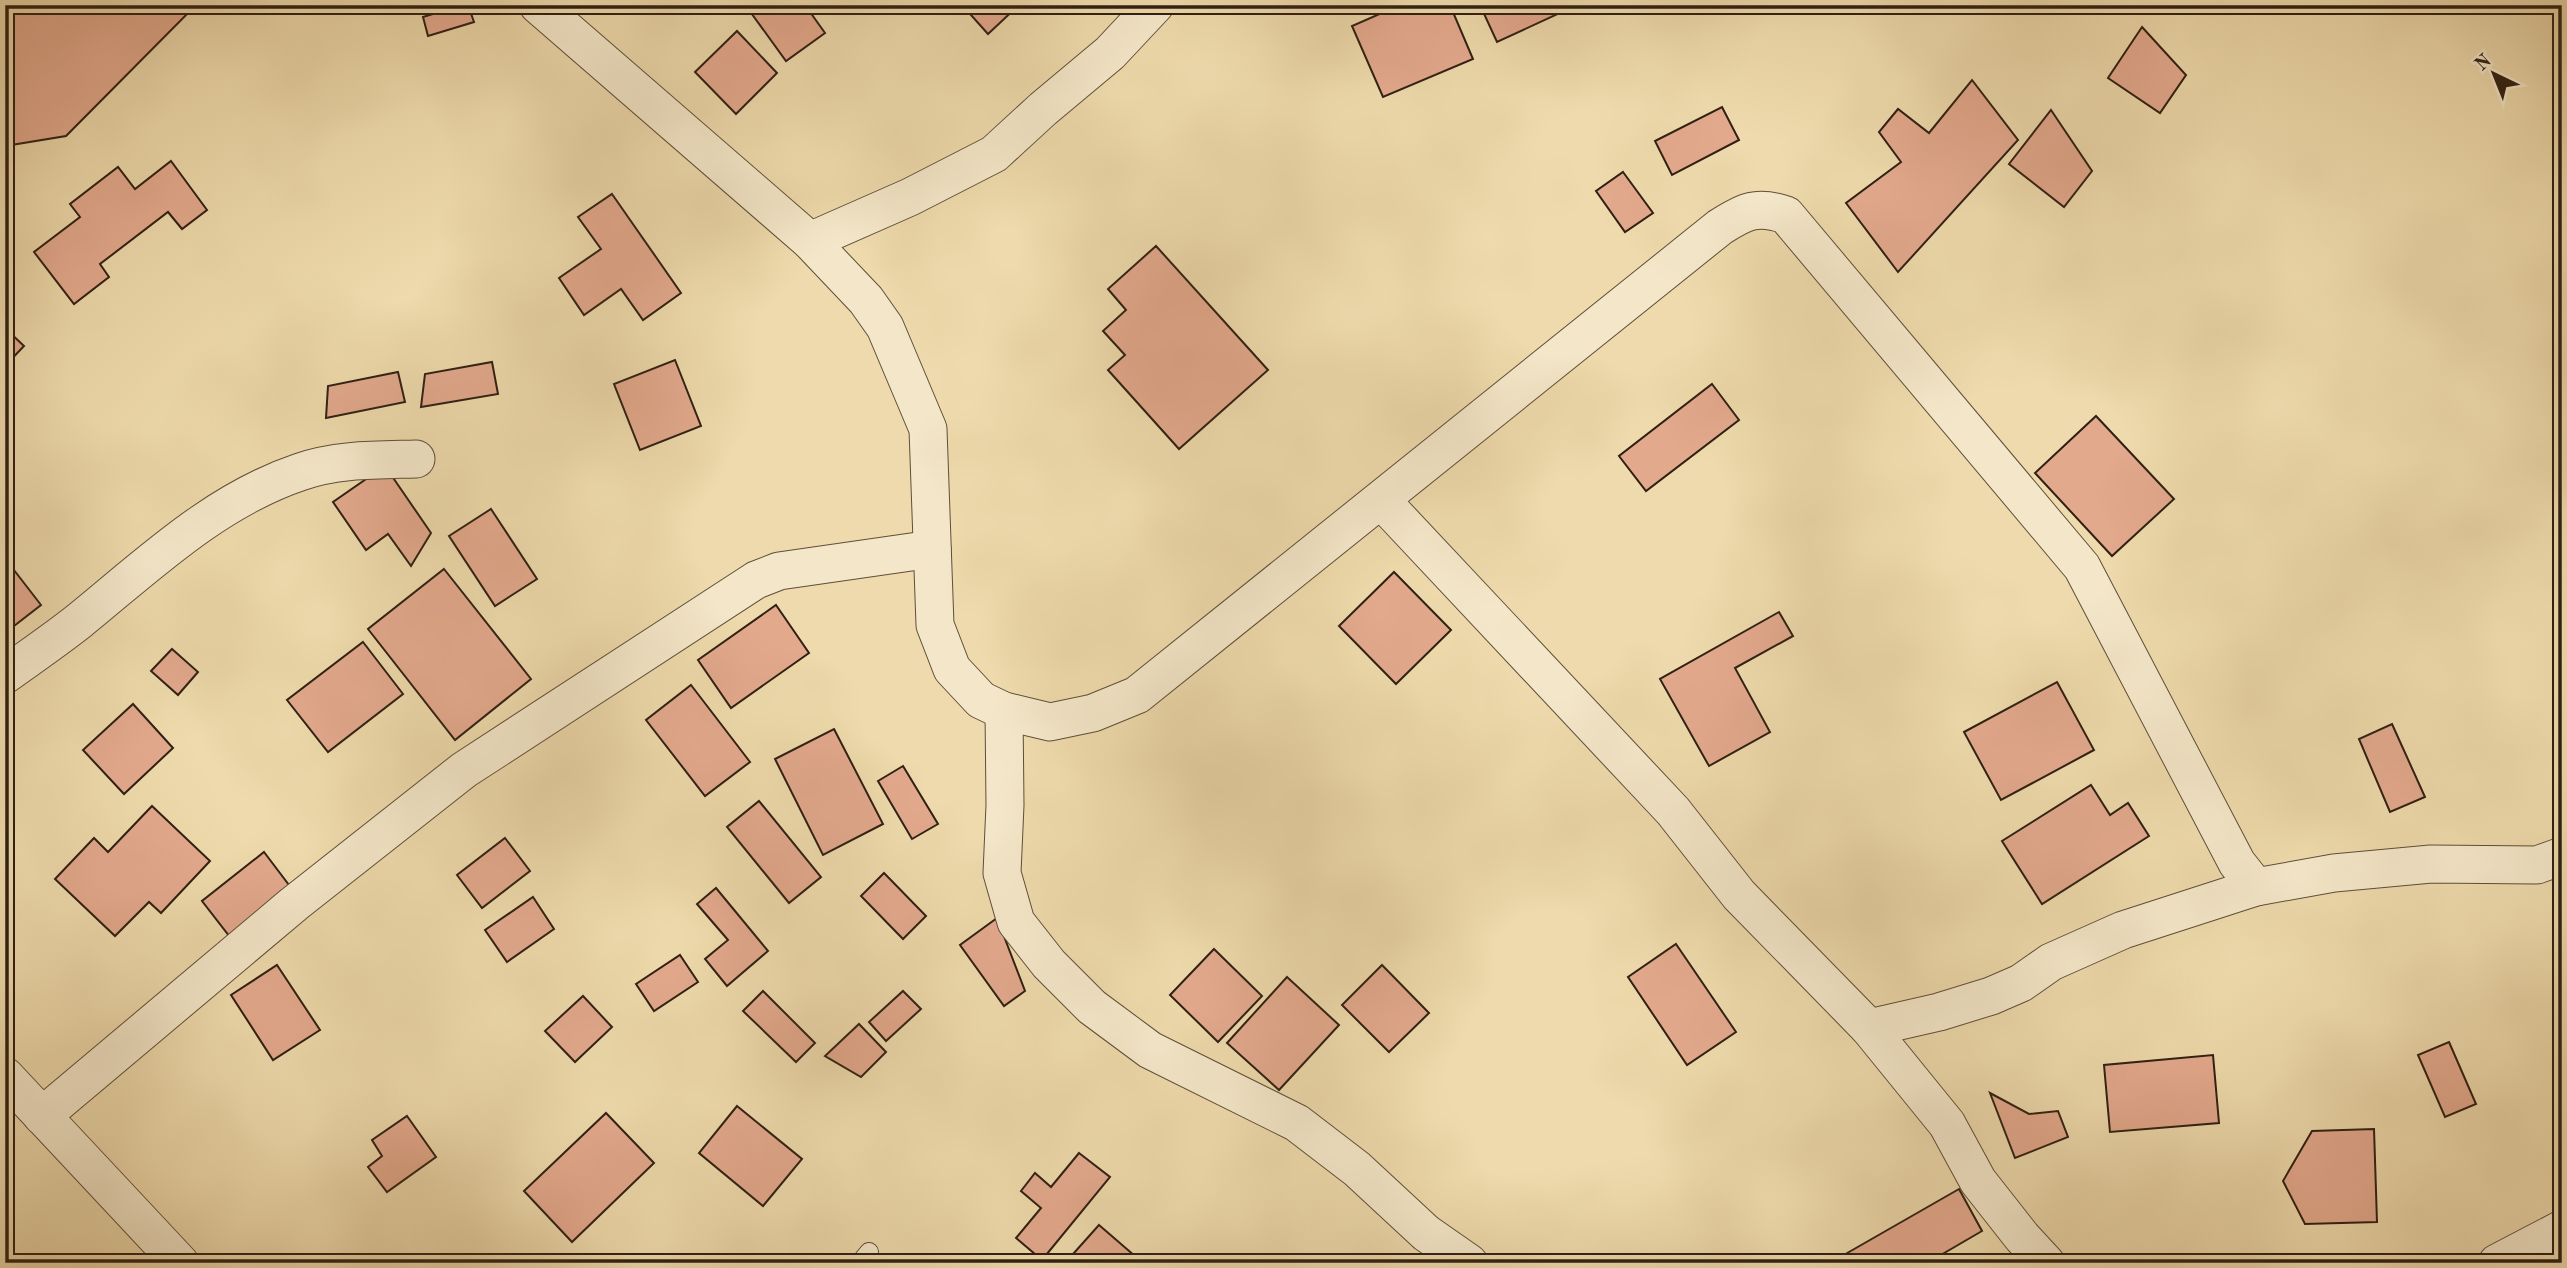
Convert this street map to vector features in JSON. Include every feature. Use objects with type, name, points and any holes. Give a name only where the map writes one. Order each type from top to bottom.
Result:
[{"type":"street","points":[[538,5],[810,241],[866,300],[885,327],[928,429],[934,625],[952,669],[981,700],[1004,712],[1050,722],[1093,713],[1137,695],[1720,227],[1738,215],[1758,209],[1771,210],[1786,215],[2082,567],[2240,882]]},
{"type":"street","points":[[810,241],[910,197],[994,154],[1111,53],[1155,5]]},
{"type":"street","points":[[5,675],[77,622],[156,556],[229,503],[300,471],[349,461],[416,459]]},
{"type":"street","points":[[1382,501],[1673,811],[1739,895],[1868,1028],[1947,1124],[1978,1181],[2046,1263]]},
{"type":"street","points":[[42,1116],[294,904],[464,770],[756,580],[779,571],[932,550]]},
{"type":"street","points":[[1004,712],[1005,805],[1002,873],[1016,922],[1049,964],[1093,1007],[1150,1050],[1297,1124],[1357,1169],[1426,1233],[1469,1263]]},
{"type":"street","points":[[1868,1028],[1939,1012],[1991,996],[2021,982],[2051,962],[2240,882],[2431,864],[2537,865],[2562,856]]},
{"type":"street","points":[[5,1076],[180,1263]]},
{"type":"street","points":[[2497,1263],[2562,1229]]},
{"type":"building","points":[[5,5],[196,5],[66,136],[5,146]]},
{"type":"building","points":[[468,5],[474,22],[428,36],[423,17]]},
{"type":"building","points":[[756,5],[805,5],[825,33],[786,61],[749,10]]},
{"type":"building","points":[[962,5],[1019,5],[988,34]]},
{"type":"building","points":[[1400,5],[1450,5],[1473,59],[1383,97],[1352,26]]},
{"type":"building","points":[[1480,5],[1577,5],[1497,42]]},
{"type":"building","points":[[2142,27],[2186,75],[2160,113],[2108,78]]},
{"type":"building","points":[[737,31],[777,73],[736,114],[695,72]]},
{"type":"building","points":[[1972,80],[2018,140],[1898,272],[1846,203],[1901,162],[1879,132],[1898,109],[1929,133]]},
{"type":"building","points":[[1722,107],[1739,140],[1672,175],[1655,141]]},
{"type":"building","points":[[2051,110],[2092,171],[2064,207],[2009,164]]},
{"type":"building","points":[[171,161],[207,210],[182,229],[168,212],[100,264],[109,277],[74,304],[34,252],[80,217],[70,204],[118,167],[135,189]]},
{"type":"building","points":[[1623,172],[1653,213],[1625,232],[1596,191]]},
{"type":"building","points":[[612,194],[681,293],[643,320],[621,289],[584,315],[559,278],[601,249],[578,217]]},
{"type":"building","points":[[1156,246],[1268,370],[1179,449],[1108,370],[1125,355],[1103,331],[1126,310],[1108,289]]},
{"type":"building","points":[[5,328],[24,346],[5,366]]},
{"type":"building","points":[[675,360],[701,426],[640,450],[614,384]]},
{"type":"building","points":[[492,362],[498,394],[421,407],[425,374]]},
{"type":"building","points":[[398,372],[405,402],[326,418],[328,386]]},
{"type":"building","points":[[1712,384],[1739,420],[1646,491],[1619,456]]},
{"type":"building","points":[[2096,416],[2174,499],[2112,556],[2035,473]]},
{"type":"building","points":[[385,466],[431,533],[411,566],[388,534],[366,550],[333,502]]},
{"type":"building","points":[[491,509],[537,579],[495,606],[449,536]]},
{"type":"building","points":[[7,561],[41,605],[5,633],[5,562]]},
{"type":"building","points":[[444,569],[531,679],[455,740],[368,629]]},
{"type":"building","points":[[1394,572],[1451,630],[1396,684],[1339,626]]},
{"type":"building","points":[[776,605],[809,653],[731,708],[698,660]]},
{"type":"building","points":[[1779,612],[1793,636],[1735,668],[1770,732],[1709,766],[1660,679]]},
{"type":"building","points":[[363,642],[403,694],[328,752],[287,700]]},
{"type":"building","points":[[172,649],[198,672],[178,695],[151,671]]},
{"type":"building","points":[[2057,682],[2094,750],[2001,800],[1964,732]]},
{"type":"building","points":[[691,685],[750,762],[705,796],[646,720]]},
{"type":"building","points":[[133,704],[173,748],[124,794],[83,750]]},
{"type":"building","points":[[2392,724],[2425,797],[2390,812],[2359,739]]},
{"type":"building","points":[[834,729],[883,824],[823,855],[775,759]]},
{"type":"building","points":[[903,766],[938,824],[912,839],[878,781]]},
{"type":"building","points":[[2091,785],[2110,815],[2128,803],[2149,836],[2042,904],[2002,841]]},
{"type":"building","points":[[759,801],[821,877],[789,903],[727,827]]},
{"type":"building","points":[[152,806],[210,861],[161,913],[149,902],[115,936],[55,879],[94,838],[108,852]]},
{"type":"building","points":[[505,838],[530,871],[482,908],[457,875]]},
{"type":"building","points":[[264,852],[292,889],[230,937],[202,901]]},
{"type":"building","points":[[884,873],[926,916],[903,939],[861,896]]},
{"type":"building","points":[[716,888],[768,951],[727,986],[705,959],[728,940],[697,904]]},
{"type":"building","points":[[533,897],[554,929],[507,962],[485,930]]},
{"type":"building","points":[[997,918],[1025,991],[1004,1006],[960,945]]},
{"type":"building","points":[[1676,944],[1736,1032],[1687,1065],[1628,977]]},
{"type":"building","points":[[1214,949],[1262,996],[1218,1042],[1170,995]]},
{"type":"building","points":[[680,955],[698,982],[654,1011],[636,984]]},
{"type":"building","points":[[277,965],[320,1030],[273,1060],[231,995]]},
{"type":"building","points":[[1382,965],[1429,1013],[1389,1052],[1342,1005]]},
{"type":"building","points":[[1287,977],[1339,1025],[1279,1090],[1227,1043]]},
{"type":"building","points":[[763,991],[815,1043],[796,1062],[743,1011]]},
{"type":"building","points":[[903,991],[921,1009],[886,1041],[869,1022]]},
{"type":"building","points":[[583,996],[612,1027],[575,1062],[545,1031]]},
{"type":"building","points":[[859,1024],[886,1052],[861,1077],[825,1056]]},
{"type":"building","points":[[2449,1042],[2476,1104],[2445,1117],[2418,1055]]},
{"type":"building","points":[[2213,1055],[2219,1123],[2110,1132],[2104,1065]]},
{"type":"building","points":[[1990,1093],[2029,1114],[2058,1111],[2068,1137],[2015,1158]]},
{"type":"building","points":[[737,1106],[802,1159],[763,1206],[699,1153]]},
{"type":"building","points":[[606,1113],[654,1163],[572,1242],[524,1191]]},
{"type":"building","points":[[407,1116],[436,1157],[387,1192],[368,1167],[382,1156],[372,1140]]},
{"type":"building","points":[[2374,1129],[2377,1222],[2305,1224],[2283,1181],[2312,1131]]},
{"type":"building","points":[[1079,1153],[1110,1177],[1042,1260],[1016,1238],[1041,1208],[1021,1191],[1035,1173],[1051,1187]]},
{"type":"building","points":[[1959,1189],[1982,1231],[1927,1263],[1846,1263],[1842,1256]]},
{"type":"building","points":[[1099,1225],[1143,1263],[1065,1263]]}]
